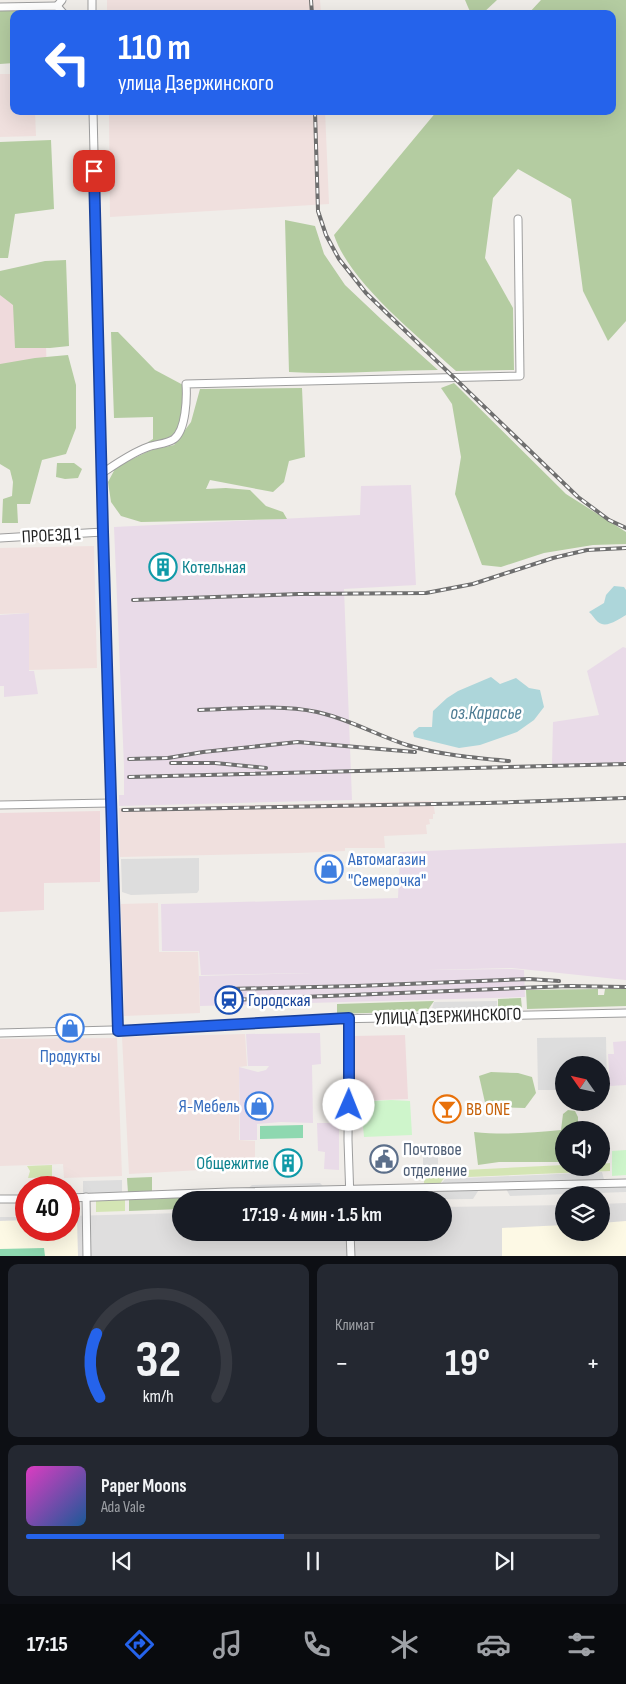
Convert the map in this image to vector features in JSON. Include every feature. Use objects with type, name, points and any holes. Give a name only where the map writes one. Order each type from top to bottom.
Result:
[{"type":"street","points":[[0,7],[60,3]]},
{"type":"street","points":[[93,115],[101,474],[118,1031]]},
{"type":"street","points":[[101,474],[148,446],[173,440],[181,432],[187,396],[186,384],[520,376],[518,219]]},
{"type":"street","name":"ПРОЕЗД 1","points":[[0,538],[103,532]]},
{"type":"street","points":[[0,805],[112,802]]},
{"type":"street","name":"УЛИЦА ДЗЕРЖИНСКОГО","points":[[0,1034],[118,1031],[349,1018],[626,1013]]},
{"type":"street","points":[[349,1018],[349,1190]]},
{"type":"street","points":[[80,1197],[626,1183]]},
{"type":"street","points":[[86,1197],[87,1256]]},
{"type":"street","points":[[0,1199],[15,1199]]},
{"type":"street","points":[[350,1241],[351,1256]]},
{"type":"shaded area","points":[[107,0],[320,0],[321,10],[107,10]]},
{"type":"shaded area","points":[[0,74],[10,74],[10,115],[35,115],[36,136],[0,137]]},
{"type":"shaded area","points":[[109,115],[325,115],[329,204],[110,217]]},
{"type":"shaded area","points":[[44,277],[47,379],[0,381],[0,279]]},
{"type":"shaded area","points":[[411,485],[416,585],[344,589],[352,800],[119,806],[119,795],[124,795],[124,766],[114,527],[360,515],[361,486]]},
{"type":"shaded area","points":[[94,546],[97,668],[29,670],[29,613],[0,614],[0,548]]},
{"type":"shaded area","points":[[29,613],[29,671],[34,671],[38,694],[4,697],[4,686],[0,686],[0,615]]},
{"type":"shaded area","points":[[623,647],[626,648],[626,763],[552,764],[553,722],[599,715],[587,671]]},
{"type":"shaded area","points":[[433,801],[435,814],[433,814],[433,819],[429,819],[430,824],[426,825],[427,834],[384,836],[385,848],[345,848],[345,851],[297,853],[120,857],[119,808]]},
{"type":"shaded area","points":[[100,811],[100,882],[44,883],[44,910],[0,912],[0,813]]},
{"type":"shaded area","points":[[626,843],[626,980],[512,968],[428,970],[524,970],[525,997],[200,1006],[199,976],[313,973],[201,975],[199,951],[162,951],[161,904],[398,898],[400,852]]},
{"type":"shaded area","points":[[199,858],[199,890],[197,893],[131,895],[122,892],[121,859]]},
{"type":"shaded area","points":[[158,903],[159,952],[198,952],[200,1013],[124,1016],[121,904]]},
{"type":"shaded area","points":[[497,1001],[497,1010],[431,1012],[434,1002]]},
{"type":"shaded area","points":[[320,1033],[321,1064],[312,1065],[313,1123],[281,1122],[257,1124],[257,1140],[240,1140],[239,1067],[258,1072],[266,1070],[269,1066],[248,1066],[246,1034]]},
{"type":"shaded area","points":[[245,1034],[247,1066],[239,1067],[239,1140],[255,1141],[255,1167],[129,1174],[122,1037]]},
{"type":"shaded area","points":[[405,1035],[408,1099],[355,1101],[353,1036]]},
{"type":"shaded area","points":[[606,1037],[606,1056],[555,1056],[555,1090],[538,1090],[537,1038]]},
{"type":"shaded area","points":[[117,1038],[122,1176],[64,1176],[63,1164],[0,1166],[0,1039]]},
{"type":"shaded area","points":[[626,1041],[626,1085],[610,1086],[610,1056],[608,1054],[614,1054],[613,1042]]},
{"type":"shaded area","points":[[317,1123],[339,1123],[339,1170],[324,1169],[325,1152],[318,1151]]},
{"type":"shaded area","points":[[438,1149],[438,1168],[423,1168],[423,1150]]},
{"type":"shaded area","points":[[555,1174],[555,1176],[603,1176],[605,1183],[438,1187],[445,1179]]},
{"type":"shaded area","points":[[122,1180],[122,1194],[83,1196],[83,1181]]},
{"type":"shaded area","points":[[320,1183],[325,1188],[245,1191],[252,1185]]},
{"type":"shaded area","points":[[626,1184],[626,1192],[610,1193],[610,1186],[555,1186],[555,1194],[510,1196],[505,1187]]},
{"type":"shaded area","points":[[480,1188],[473,1199],[452,1199],[452,1191],[370,1191]]},
{"type":"shaded area","points":[[626,1203],[626,1256],[0,1256],[0,1217],[15,1217],[15,1241],[80,1241],[80,1216],[172,1213],[172,1241],[452,1241],[452,1207],[555,1205],[555,1241],[610,1241],[610,1204]]},
{"type":"shaded area","points":[[15,1220],[15,1241],[78,1241],[78,1256],[0,1256],[0,1221]]},
{"type":"shaded area","points":[[626,1221],[626,1256],[502,1256],[502,1228],[555,1225],[555,1241],[610,1241],[610,1222]]},
{"type":"green space","points":[[465,0],[497,0],[486,10],[469,10]]},
{"type":"green space","points":[[541,0],[626,0],[626,321],[608,341],[583,291],[571,199],[518,169],[493,198],[485,258],[513,308],[514,370],[456,371],[370,290],[354,272],[342,253],[334,235],[434,115],[616,115],[616,10],[532,10]]},
{"type":"green space","points":[[0,11],[10,11],[10,63],[0,64]]},
{"type":"green space","points":[[51,140],[54,209],[15,214],[8,258],[0,258],[0,142]]},
{"type":"green space","points":[[285,220],[315,226],[324,254],[345,285],[438,370],[289,372]]},
{"type":"green space","points":[[66,260],[69,346],[15,348],[13,305],[0,295],[0,271],[45,261]]},
{"type":"green space","points":[[111,332],[118,332],[155,370],[185,386],[181,423],[179,430],[171,439],[147,445],[153,439],[153,417],[114,418]]},
{"type":"green space","points":[[68,355],[76,385],[76,428],[66,454],[42,460],[30,504],[17,504],[18,523],[2,523],[3,499],[12,496],[13,482],[10,470],[0,464],[0,364]]},
{"type":"green space","points":[[454,383],[566,494],[626,532],[626,544],[593,545],[544,553],[501,567],[482,565],[455,494],[461,457],[452,404],[441,388]]},
{"type":"green space","points":[[302,388],[305,457],[289,461],[284,482],[273,492],[210,480],[206,489],[250,490],[266,506],[283,512],[287,519],[141,522],[121,516],[111,502],[108,482],[116,467],[151,450],[174,445],[191,422],[200,389]]},
{"type":"green space","points":[[57,463],[74,463],[82,469],[78,478],[65,479],[56,477]]},
{"type":"green space","points":[[598,989],[598,995],[604,995],[605,989],[626,989],[626,1006],[527,1009],[526,990]]},
{"type":"green space","points":[[521,998],[522,1009],[498,1010],[498,999]]},
{"type":"green space","points":[[434,1001],[427,1011],[337,1014],[337,1004]]},
{"type":"green space","points":[[491,1072],[518,1073],[532,1077],[536,1093],[525,1108],[486,1107],[479,1076]]},
{"type":"green space","points":[[410,1101],[412,1135],[364,1137],[363,1126],[358,1126],[358,1102]]},
{"type":"green space","points":[[567,1111],[575,1111],[578,1121],[562,1121],[563,1114]]},
{"type":"green space","points":[[303,1125],[303,1138],[260,1139],[260,1126]]},
{"type":"green space","points":[[555,1130],[555,1162],[499,1162],[478,1165],[474,1132],[518,1133]]},
{"type":"green space","points":[[626,1150],[626,1175],[612,1176],[612,1151]]},
{"type":"green space","points":[[52,1165],[52,1176],[29,1176],[30,1171],[27,1166]]},
{"type":"green space","points":[[555,1165],[555,1173],[444,1178],[440,1184],[424,1184],[424,1172]]},
{"type":"green space","points":[[152,1177],[152,1192],[128,1193],[127,1178]]},
{"type":"green space","points":[[172,1196],[172,1209],[129,1211],[129,1197]]},
{"type":"green space","points":[[96,1199],[125,1199],[125,1211],[96,1212]]},
{"type":"green space","points":[[44,1248],[45,1256],[0,1256],[0,1249]]},
{"type":"water","points":[[614,586],[624,587],[626,590],[626,615],[612,623],[601,624],[589,612],[604,603],[606,595]]},
{"type":"water","name":"оз.Карасье","points":[[491,677],[500,684],[516,678],[529,688],[540,690],[544,707],[534,720],[517,732],[480,745],[459,748],[414,737],[413,732],[419,727],[432,727],[433,711],[447,698],[458,691]]},
{"type":"railway","points":[[311,0],[312,10]]},
{"type":"railway","points":[[315,115],[318,211],[326,235],[339,259],[366,293],[578,497],[609,520],[626,528]]},
{"type":"railway","points":[[133,600],[299,594],[426,593],[473,584],[553,558],[587,550],[626,548]]},
{"type":"railway","points":[[199,710],[288,708],[317,712],[407,745],[458,756],[509,761]]},
{"type":"railway","points":[[129,759],[168,758],[203,752],[298,742],[415,752]]},
{"type":"railway","points":[[171,763],[215,763],[266,768]]},
{"type":"railway","points":[[129,777],[626,764]]},
{"type":"railway","points":[[123,810],[486,803],[626,798]]},
{"type":"railway","points":[[229,989],[529,979],[559,981]]},
{"type":"railway","points":[[229,1000],[568,986],[626,987]]},
{"type":"place","name":"Котельная","points":[[163,567]]},
{"type":"place","name":"Автомагазин \"Семерочка\"","points":[[329,869]]},
{"type":"place","name":"Городская","points":[[229,1000]]},
{"type":"place","name":"Продукты","points":[[70,1028]]},
{"type":"place","name":"Я-Мебель","points":[[259,1106]]},
{"type":"place","name":"BB ONE","points":[[447,1109]]},
{"type":"place","name":"Почтовое отделение","points":[[384,1159]]},
{"type":"place","name":"Общежитие","points":[[288,1163]]},
{"type":"route","points":[[94,171],[107,691],[118,1031],[349,1018],[349,1105]]}]
